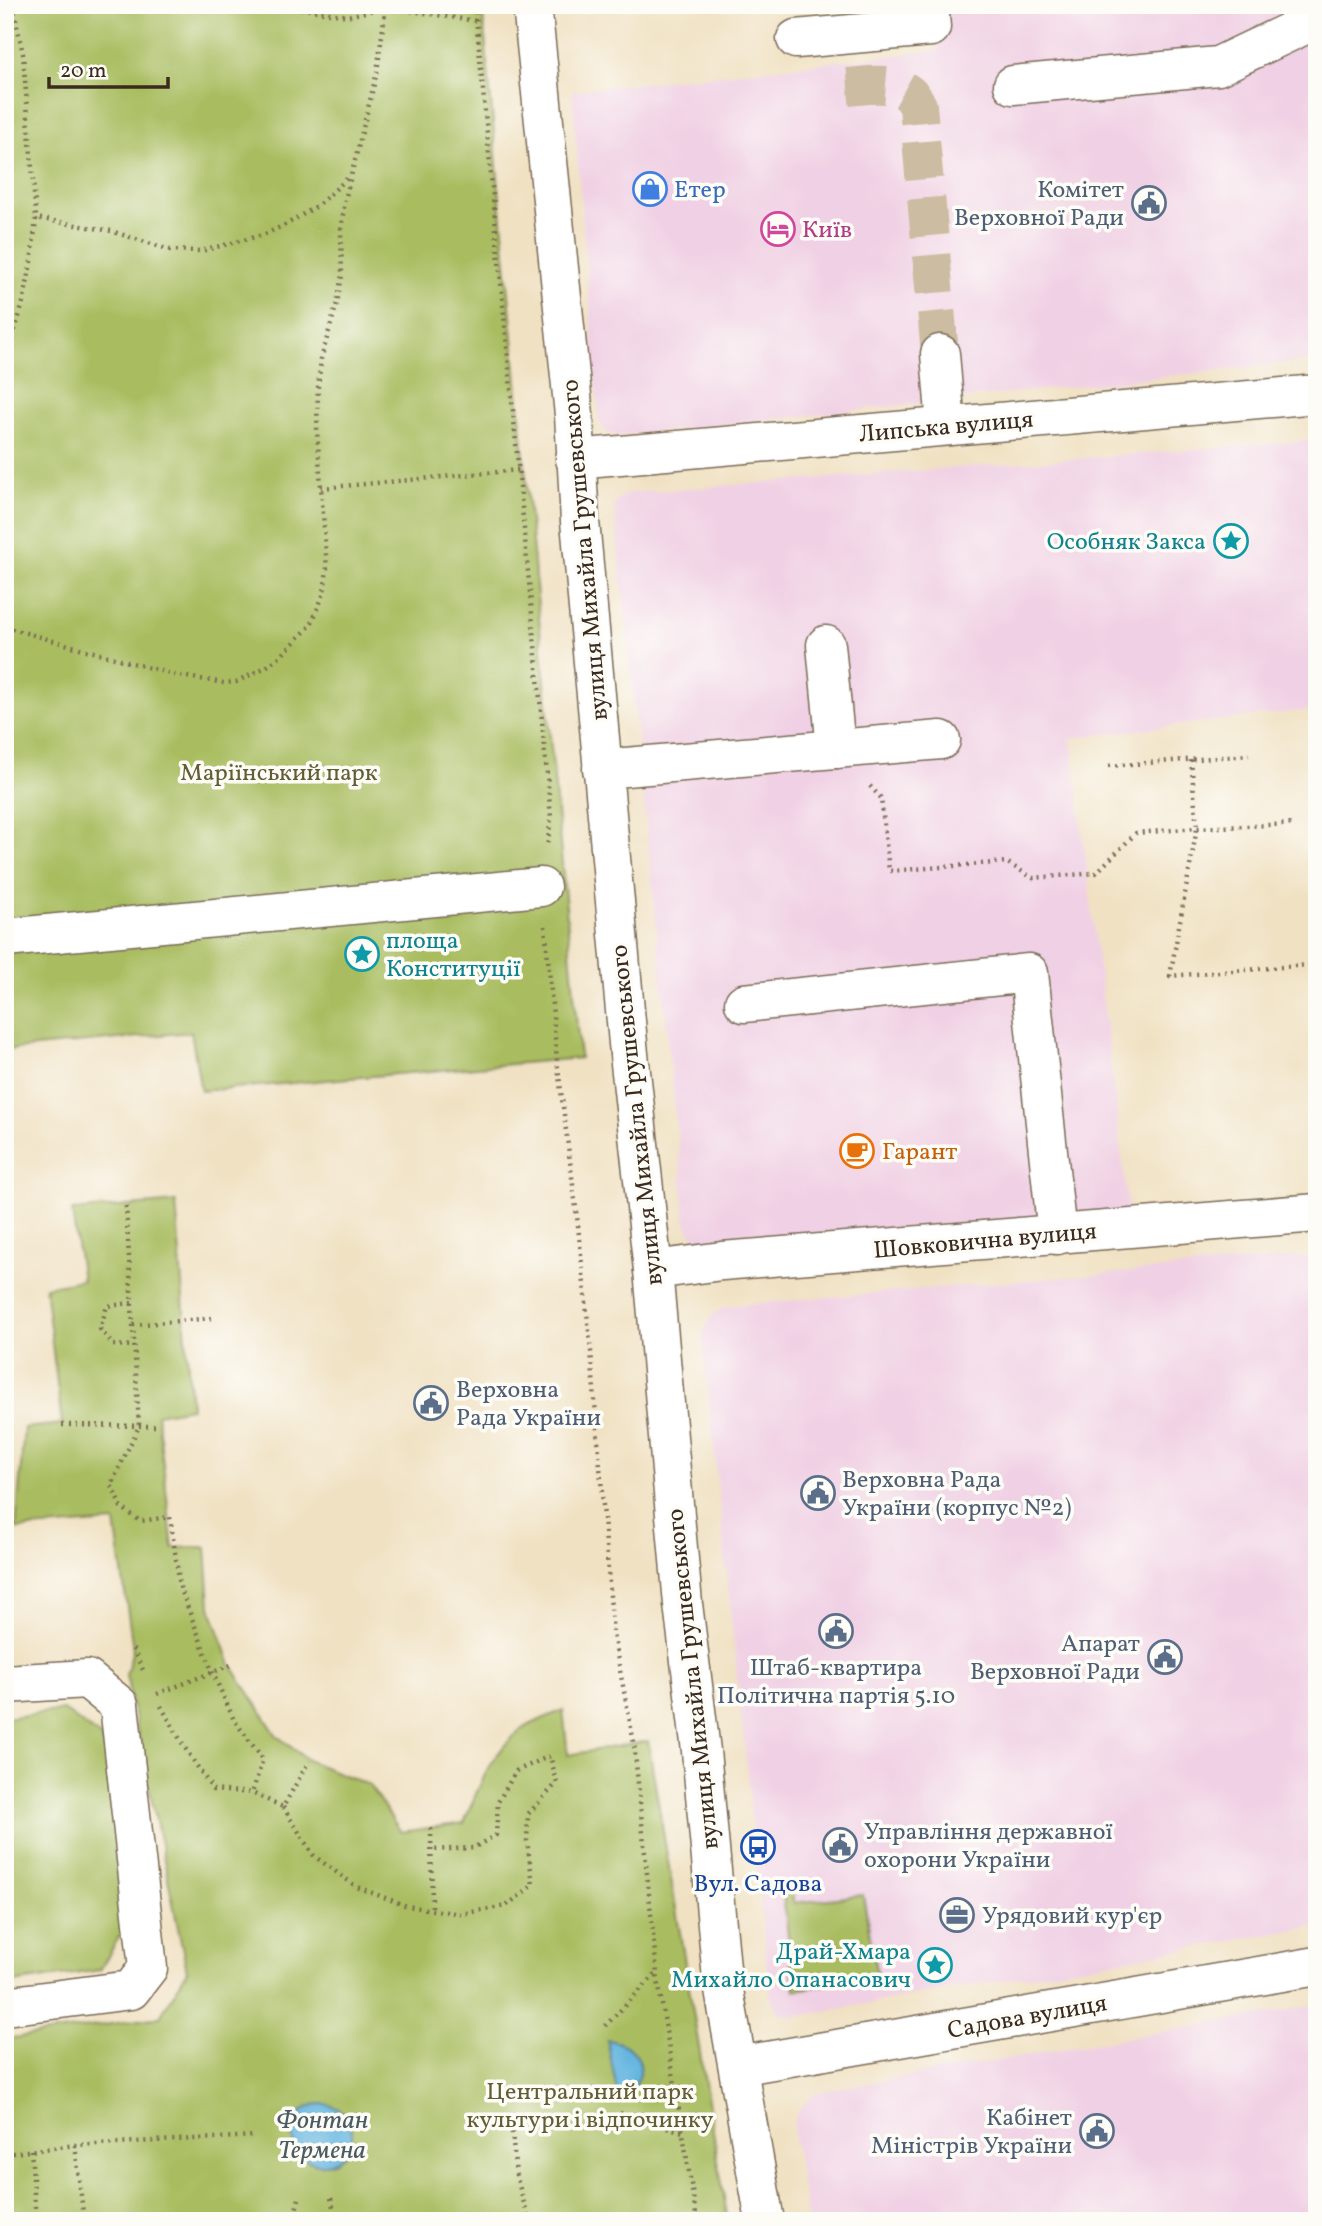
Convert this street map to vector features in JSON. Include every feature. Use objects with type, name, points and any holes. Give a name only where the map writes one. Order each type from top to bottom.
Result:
[{"type":"street","name":"вулиця Михайла Грушевського","points":[[532,5],[574,415],[575,459],[602,769],[653,1270],[681,1590],[701,1751],[722,1979],[765,2221]]},
{"type":"street","points":[[796,39],[931,27],[929,5]]},
{"type":"street","points":[[1013,85],[1218,66],[1317,19]]},
{"type":"street","points":[[940,354],[946,426]]},
{"type":"street","name":"Липська вулиця","points":[[575,459],[1317,394]]},
{"type":"street","points":[[826,645],[836,749]]},
{"type":"street","points":[[602,769],[941,740]]},
{"type":"street","points":[[5,938],[541,887]]},
{"type":"street","points":[[744,1003],[1029,973],[1057,1235]]},
{"type":"street","name":"Шовковична вулиця","points":[[653,1270],[722,1261],[1317,1213]]},
{"type":"street","points":[[5,1684],[87,1679],[119,1705],[148,1968],[131,1990],[5,2006]]},
{"type":"street","name":"Садова вулиця","points":[[738,2066],[1317,1966]]},
{"type":"path","points":[[5,356],[26,293],[36,218],[23,54],[13,5]]},
{"type":"path","points":[[280,5],[348,16],[385,6],[476,21]]},
{"type":"path","points":[[475,5],[551,817],[541,887],[557,1060],[591,1351],[613,1634],[634,1743],[657,1974],[697,2221]]},
{"type":"path","points":[[5,627],[176,675],[214,682],[236,682],[252,676],[282,655],[311,625],[324,593],[327,569],[317,431],[321,359],[337,303],[342,275],[341,229],[351,175],[377,72],[385,6]]},
{"type":"path","points":[[36,218],[111,231],[170,250],[201,251],[263,235],[287,224],[317,206],[351,175]]},
{"type":"path","points":[[321,488],[519,470]]},
{"type":"path","points":[[836,749],[881,798],[888,871],[1006,862],[1033,878],[1096,873],[1136,834],[1197,828],[1294,824]]},
{"type":"path","points":[[1109,766],[1249,755]]},
{"type":"path","points":[[1191,760],[1197,828],[1170,976],[1308,965]]},
{"type":"path","points":[[126,1206],[139,1426],[111,1485],[121,1507],[140,1521],[170,1517],[180,1587],[234,1720],[262,1759],[252,1793]]},
{"type":"path","points":[[577,1216],[584,1214]]},
{"type":"path","points":[[132,1303],[107,1306],[100,1329],[113,1345],[134,1346]]},
{"type":"path","points":[[133,1325],[212,1318]]},
{"type":"path","points":[[62,1424],[158,1426]]},
{"type":"path","points":[[133,1649],[144,1672]]},
{"type":"path","points":[[231,1665],[154,1695],[214,1790],[252,1793],[283,1807],[314,1856],[357,1886],[407,1906],[460,1914],[506,1906],[533,1885],[527,1841],[528,1814],[557,1783],[550,1756],[516,1771],[498,1802],[496,1835],[473,1848],[431,1850]]},
{"type":"path","points":[[283,1807],[309,1761]]},
{"type":"path","points":[[431,1828],[432,1910]]},
{"type":"path","points":[[605,2026],[657,1974]]},
{"type":"path","points":[[620,2113],[683,2132]]},
{"type":"path","points":[[512,2132],[516,2175],[529,2221]]},
{"type":"path","points":[[5,2154],[75,2145],[256,2136]]},
{"type":"path","points":[[75,2145],[84,2221]]},
{"type":"path","points":[[31,2150],[36,2221]]},
{"type":"path","points":[[293,2221],[300,2195]]},
{"type":"path","points":[[331,2198],[336,2221]]},
{"type":"shaded area","points":[[935,5],[1317,5],[1317,360],[618,436],[606,432],[599,421],[572,91],[939,50]]},
{"type":"shaded area","points":[[1317,440],[1317,709],[1071,738],[1129,1215],[702,1240],[691,1233],[686,1223],[614,504],[630,493]]},
{"type":"shaded area","points":[[1317,1256],[1317,1926],[798,2016],[779,2012],[770,1995],[703,1344],[703,1333],[708,1322],[715,1313],[736,1305]]},
{"type":"shaded area","points":[[1317,2005],[1317,2221],[808,2221],[793,2125],[797,2113],[815,2094]]},
{"type":"green space","name":"Маріїнський парк","points":[[5,5],[482,5],[580,1058],[201,1091],[191,1032],[5,1050]]},
{"type":"green space","name":"Центральний парк культури і відпочинку","points":[[176,1202],[191,1408],[157,1414],[173,1548],[206,1547],[210,1606],[231,1665],[277,1736],[309,1761],[369,1785],[401,1832],[464,1823],[487,1772],[502,1748],[523,1729],[563,1710],[568,1755],[648,1741],[728,2221],[5,2221],[5,2039],[160,2017],[187,1971],[126,1675],[133,1649],[115,1522],[16,1529],[24,1428],[62,1424],[45,1287],[82,1280],[72,1211]]},
{"type":"green space","points":[[63,1710],[101,1737],[114,1778],[123,1930],[100,1970],[5,1984],[5,1718]]},
{"type":"green space","points":[[790,1885],[794,1903],[863,1895],[877,1976],[795,1990],[782,1887]]},
{"type":"water","points":[[607,2040],[630,2049],[637,2056],[640,2065],[636,2083],[619,2101]]},
{"type":"water","name":"Фонтан Термена","points":[[316,2104],[328,2104],[347,2117],[352,2134],[350,2146],[339,2159],[328,2164],[316,2164],[297,2151],[292,2140],[292,2128],[305,2109]]},
{"type":"tunnel","points":[[848,87],[897,87],[913,97],[918,106],[940,354]]},
{"type":"place","name":"Етер","points":[[650,189]]},
{"type":"place","name":"Комітет Верховної Ради","points":[[1149,203]]},
{"type":"place","name":"Київ","points":[[778,229]]},
{"type":"place","name":"Особняк Закса","points":[[1231,541]]},
{"type":"place","name":"площа Конституції","points":[[362,954]]},
{"type":"place","name":"Гарант","points":[[857,1151]]},
{"type":"place","name":"Верховна Рада України","points":[[431,1403]]},
{"type":"place","name":"Верховна Рада України (корпус №2)","points":[[818,1493]]},
{"type":"place","name":"Штаб-квартира Політична партія 5.10","points":[[836,1631]]},
{"type":"place","name":"Апарат Верховної Ради","points":[[1165,1657]]},
{"type":"place","name":"Управління державної охорони України","points":[[840,1845]]},
{"type":"place","name":"Вул. Садова","points":[[758,1847]]},
{"type":"place","name":"Урядовий кур'єр","points":[[957,1915]]},
{"type":"place","name":"Драй-Хмара Михайло Опанасович","points":[[935,1965]]},
{"type":"place","name":"Кабінет Міністрів України","points":[[1097,2131]]}]
